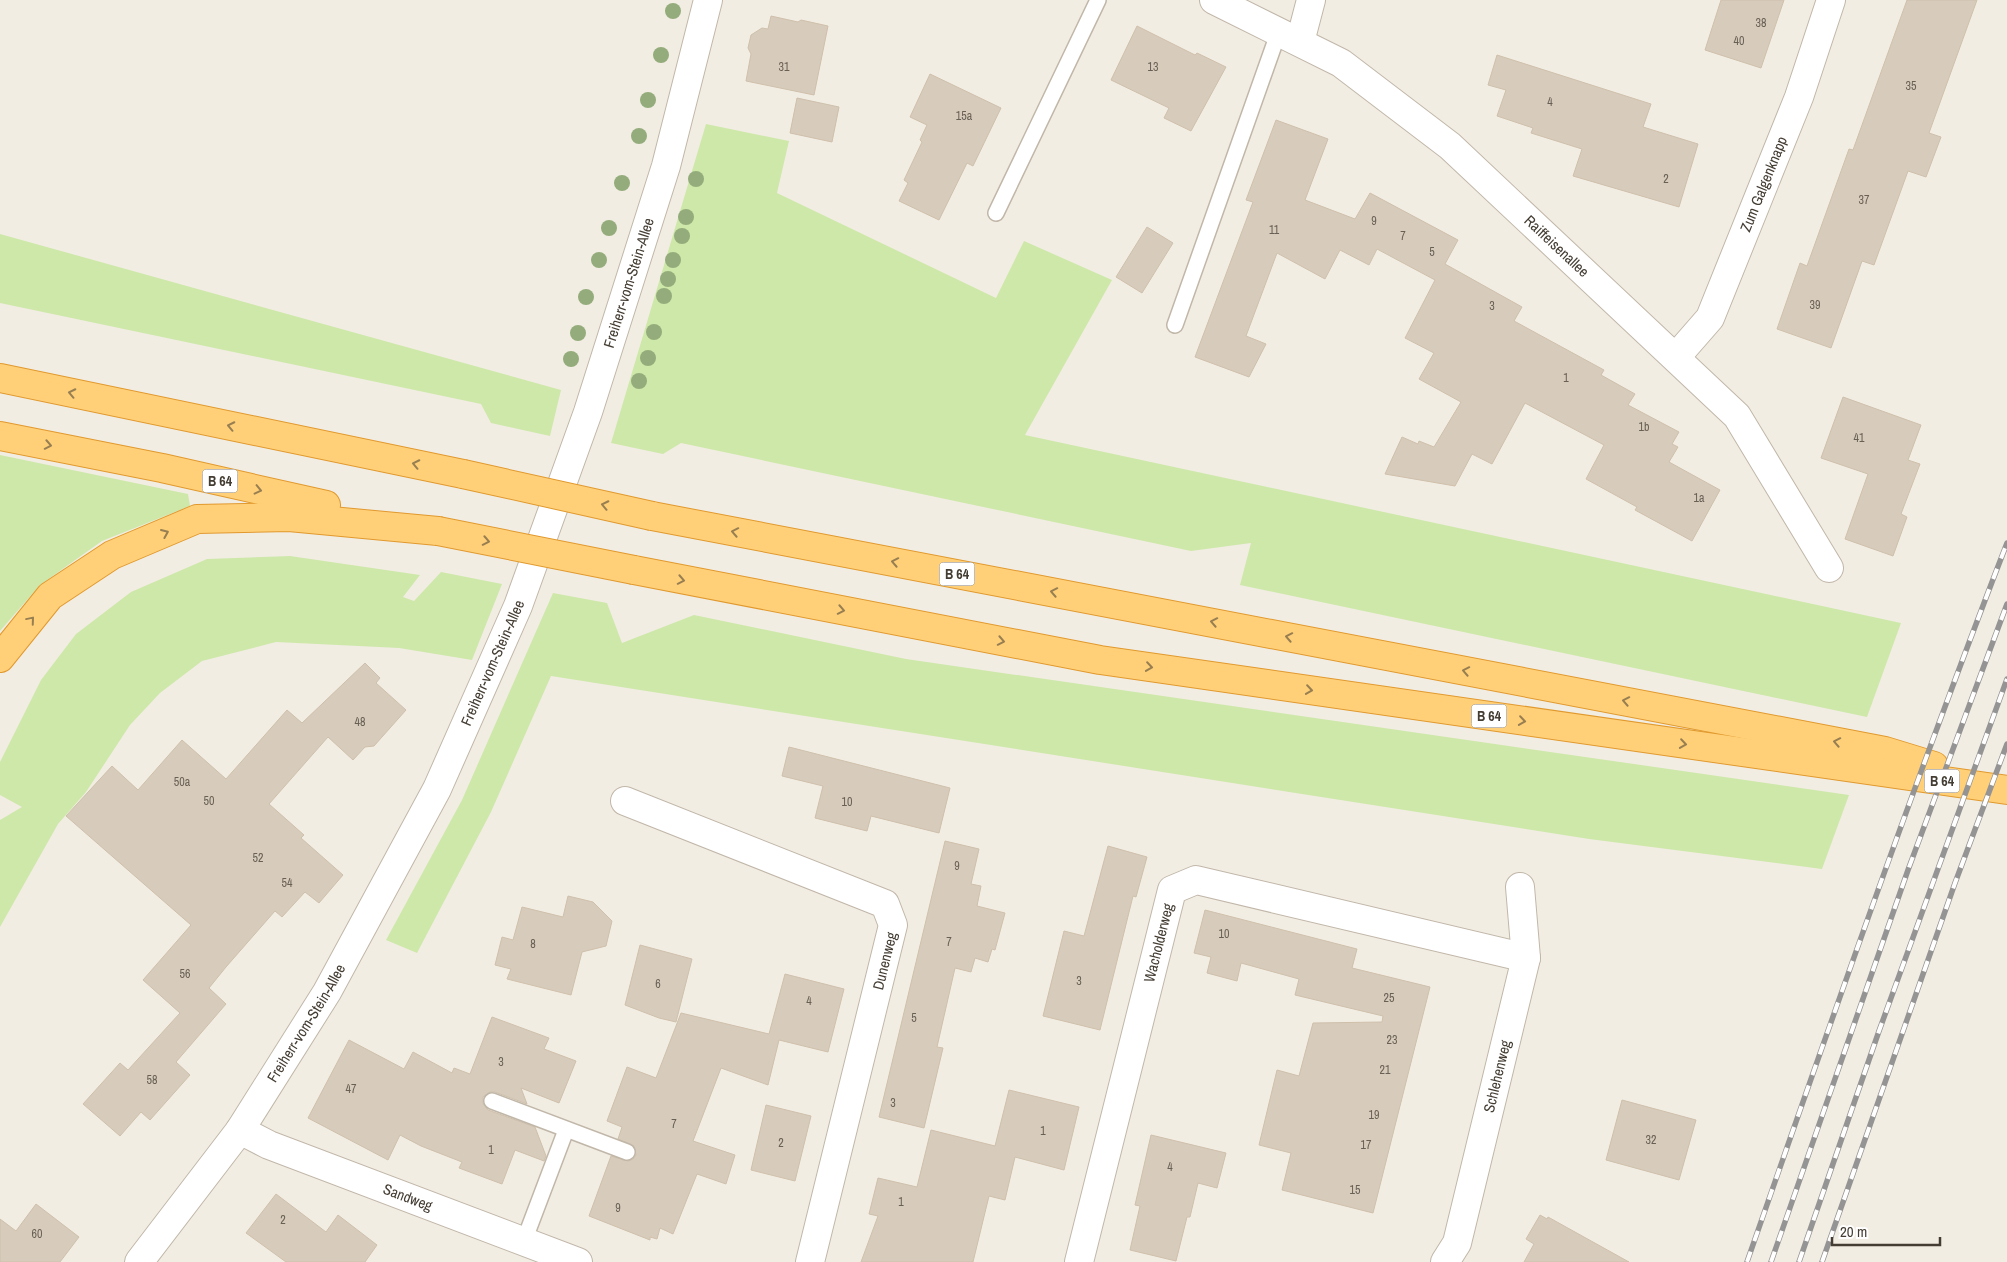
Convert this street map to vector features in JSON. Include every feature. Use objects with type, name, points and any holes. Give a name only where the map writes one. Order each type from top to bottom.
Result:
[{"type":"highway","name":"B 64","points":[[0,378],[463,474],[652,516],[1885,751],[2007,789]]},
{"type":"highway","name":"B 64","points":[[0,436],[162,468],[438,531],[1100,660],[2007,789]]},
{"type":"highway","points":[[0,658],[50,596],[112,555],[197,519],[289,516],[438,531]]},
{"type":"street","name":"Freiherr-vom-Stein-Allee","points":[[139,1262],[240,1130],[327,992],[433,798],[518,606],[588,412],[666,166],[708,0]]},
{"type":"street","name":"Raiffeisenallee","points":[[1214,0],[1341,63],[1450,146],[1737,416],[1829,568]]},
{"type":"street","points":[[1289,36],[1311,0]]},
{"type":"street","name":"Zum Galgenknapp","points":[[1676,357],[1710,318],[1799,97],[1831,0]]},
{"type":"street","name":"Dunenweg","points":[[625,801],[885,904],[894,925],[810,1262]]},
{"type":"street","name":"Wacholderweg","points":[[1079,1262],[1172,890],[1196,880],[1526,958]]},
{"type":"street","name":"Schlehenweg","points":[[1445,1262],[1457,1243],[1526,958],[1520,887]]},
{"type":"street","name":"Sandweg","points":[[240,1130],[270,1145],[578,1262]]},
{"type":"lane","points":[[996,213],[1098,0]]},
{"type":"lane","points":[[1175,325],[1289,36]]},
{"type":"lane","points":[[492,1101],[627,1152]]},
{"type":"lane","points":[[524,1242],[566,1130]]},
{"type":"green space","points":[[706,124],[789,141],[777,193],[996,298],[1024,241],[1112,280],[1025,435],[1901,623],[1867,717],[1240,585],[1251,543],[1191,551],[681,443],[663,454],[611,443]]},
{"type":"green space","points":[[0,234],[561,390],[550,436],[491,423],[481,404],[0,303]]},
{"type":"green space","points":[[0,455],[188,494],[190,506],[102,541],[40,585],[0,631]]},
{"type":"green space","points":[[290,556],[420,575],[403,597],[414,601],[441,572],[502,584],[472,660],[399,648],[276,642],[202,661],[160,693],[130,725],[86,792],[58,824],[0,927],[0,820],[22,807],[0,795],[0,762],[41,680],[76,634],[131,592],[207,559]]},
{"type":"green space","points":[[553,593],[607,603],[622,643],[694,615],[906,659],[1849,795],[1822,869],[1589,839],[551,676],[491,812],[417,953],[386,940],[462,800]]},
{"type":"building","points":[[1721,0],[1784,0],[1761,68],[1705,50]]},
{"type":"building","points":[[1907,0],[1977,0],[1929,133],[1941,137],[1926,177],[1908,171],[1874,265],[1862,261],[1831,348],[1777,329],[1800,263],[1807,266],[1849,149],[1853,150]]},
{"type":"building","points":[[771,16],[828,26],[814,95],[746,81],[751,54],[748,48],[751,35],[762,28],[768,29]]},
{"type":"building","points":[[1137,26],[1195,55],[1197,53],[1226,67],[1191,131],[1164,118],[1169,108],[1111,80]]},
{"type":"building","points":[[1497,55],[1651,104],[1643,127],[1698,144],[1679,207],[1573,176],[1582,149],[1531,133],[1533,128],[1497,116],[1506,90],[1488,85]]},
{"type":"building","points":[[930,74],[1001,108],[973,166],[967,163],[939,220],[899,201],[908,183],[904,180],[922,142],[920,140],[927,125],[910,117]]},
{"type":"building","points":[[797,98],[839,107],[832,142],[790,133]]},
{"type":"building","points":[[1276,120],[1328,139],[1305,200],[1355,219],[1370,193],[1458,240],[1445,264],[1522,307],[1514,321],[1604,370],[1601,375],[1635,394],[1628,405],[1679,432],[1672,444],[1678,447],[1669,462],[1720,490],[1692,541],[1635,510],[1637,507],[1586,479],[1604,445],[1525,403],[1492,464],[1472,454],[1455,486],[1385,474],[1402,437],[1418,444],[1419,441],[1434,447],[1461,402],[1419,379],[1434,353],[1405,338],[1435,280],[1377,249],[1369,265],[1340,250],[1325,279],[1277,253],[1246,336],[1266,344],[1249,377],[1195,357],[1253,202],[1246,200]]},
{"type":"building","points":[[1147,227],[1173,243],[1142,293],[1116,277]]},
{"type":"building","points":[[1843,397],[1921,425],[1908,460],[1920,464],[1901,514],[1907,517],[1893,556],[1845,539],[1868,474],[1821,458]]},
{"type":"building","points":[[365,663],[380,678],[376,683],[406,710],[374,746],[365,747],[353,760],[328,737],[269,804],[304,835],[301,838],[343,875],[319,903],[305,892],[282,917],[275,911],[226,967],[209,988],[226,1004],[176,1062],[190,1075],[150,1120],[141,1112],[120,1136],[83,1104],[120,1063],[128,1070],[180,1013],[143,980],[191,925],[66,816],[112,766],[138,790],[182,740],[226,779],[287,710],[302,723]]},
{"type":"building","points":[[789,747],[950,788],[939,833],[871,816],[867,831],[815,818],[823,786],[782,776]]},
{"type":"building","points":[[945,841],[979,849],[971,884],[981,886],[977,906],[1005,913],[995,950],[992,949],[988,962],[975,958],[971,972],[955,968],[937,1047],[943,1048],[924,1128],[879,1117]]},
{"type":"building","points":[[1108,846],[1147,857],[1136,897],[1133,896],[1100,1030],[1043,1016],[1064,931],[1084,936]]},
{"type":"building","points":[[568,896],[593,902],[612,921],[606,946],[582,952],[571,995],[507,979],[511,969],[495,965],[502,937],[513,940],[522,907],[563,917]]},
{"type":"building","points":[[1205,910],[1357,949],[1352,968],[1430,987],[1373,1213],[1282,1190],[1291,1153],[1259,1145],[1277,1070],[1299,1076],[1313,1023],[1382,1022],[1383,1016],[1295,995],[1299,979],[1241,963],[1237,981],[1207,973],[1211,957],[1194,953]]},
{"type":"building","points":[[640,945],[692,959],[676,1022],[659,1018],[625,1005]]},
{"type":"building","points":[[785,974],[844,989],[828,1052],[779,1040],[768,1085],[721,1068],[693,1141],[735,1155],[726,1184],[697,1174],[673,1234],[660,1228],[657,1239],[650,1237],[650,1240],[589,1216],[611,1156],[628,1161],[636,1155],[634,1146],[618,1139],[622,1127],[607,1121],[627,1067],[656,1078],[681,1013],[769,1034]]},
{"type":"building","points":[[492,1017],[549,1038],[544,1049],[576,1061],[559,1103],[521,1088],[527,1104],[495,1092],[490,1092],[483,1097],[483,1103],[488,1110],[535,1127],[546,1156],[544,1161],[515,1150],[502,1184],[459,1168],[462,1162],[421,1146],[400,1135],[388,1160],[308,1118],[349,1040],[404,1069],[413,1052],[452,1073],[454,1068],[470,1074]]},
{"type":"building","points":[[1009,1090],[1079,1107],[1064,1170],[1015,1157],[1005,1200],[989,1196],[973,1262],[861,1262],[878,1216],[869,1214],[878,1178],[917,1187],[931,1130],[995,1146]]},
{"type":"building","points":[[1622,1100],[1696,1120],[1679,1180],[1606,1160]]},
{"type":"building","points":[[766,1105],[811,1116],[795,1181],[751,1170]]},
{"type":"building","points":[[1151,1135],[1226,1153],[1217,1188],[1198,1183],[1190,1217],[1187,1217],[1176,1261],[1130,1250],[1140,1206],[1135,1205]]},
{"type":"building","points":[[276,1194],[326,1232],[338,1215],[377,1245],[365,1262],[286,1262],[246,1233]]},
{"type":"building","points":[[36,1204],[79,1237],[60,1262],[0,1262],[0,1219],[16,1231]]},
{"type":"building","points":[[1540,1215],[1547,1219],[1548,1217],[1629,1262],[1524,1262],[1534,1244],[1526,1239]]},
{"type":"railway","points":[[1747,1262],[1906,812],[2007,543]]},
{"type":"railway","points":[[1771,1262],[1908,870],[2007,604]]},
{"type":"railway","points":[[1799,1262],[1879,1031],[2007,679]]},
{"type":"railway","points":[[1822,1262],[1955,883],[2007,744]]}]
